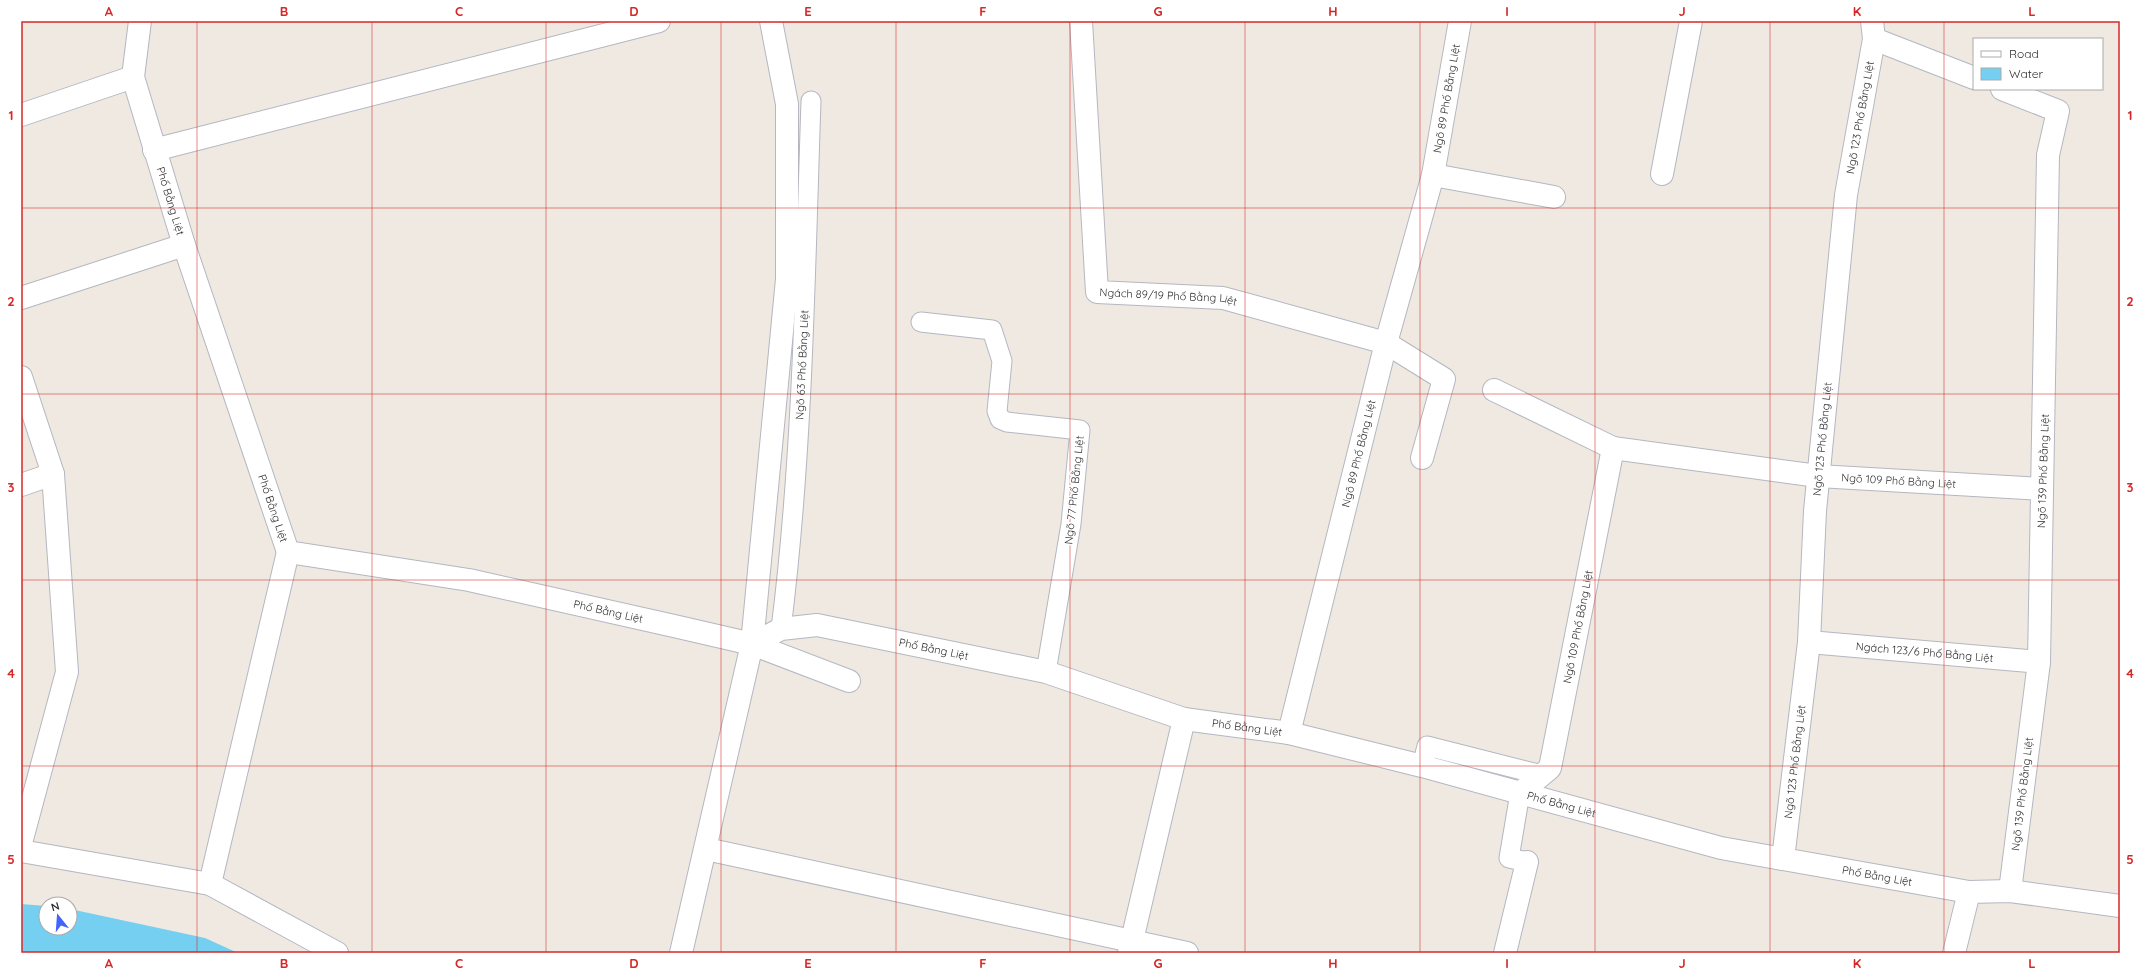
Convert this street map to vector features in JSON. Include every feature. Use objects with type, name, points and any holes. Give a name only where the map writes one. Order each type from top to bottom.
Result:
[{"type":"street","name":"Phố Bằng Liệt","points":[[140,21],[133,77],[184,245],[288,552],[469,580],[752,644],[781,628],[817,625],[1046,672],[1184,719],[1289,733],[1422,766],[1721,848],[1969,892],[2010,891],[2120,906]]},
{"type":"street","points":[[154,150],[659,21]]},
{"type":"street","points":[[681,953],[706,850],[752,644],[787,279],[787,104],[771,21]]},
{"type":"street","name":"Ngách 89/19 Phố Bằng Liệt","points":[[1081,21],[1097,292],[1223,298],[1386,343]]},
{"type":"street","name":"Ngõ 89 Phố Bằng Liệt","points":[[1289,733],[1386,343],[1433,175],[1460,21]]},
{"type":"street","points":[[1662,174],[1691,22]]},
{"type":"street","points":[[1873,30],[1973,78]]},
{"type":"street","name":"Ngõ 123 Phố Bằng Liệt","points":[[1783,859],[1809,642],[1818,476],[1846,195],[1873,30]]},
{"type":"street","points":[[21,115],[133,77]]},
{"type":"street","name":"Ngõ 139 Phố Bằng Liệt","points":[[2005,90],[2058,111],[2048,155],[2039,662],[2010,891]]},
{"type":"street","points":[[1433,175],[1554,197]]},
{"type":"street","points":[[21,298],[184,245]]},
{"type":"street","points":[[1386,343],[1444,379],[1422,458]]},
{"type":"street","points":[[21,377],[53,474],[67,672],[21,843]]},
{"type":"street","name":"Ngõ 109 Phố Bằng Liệt","points":[[1494,390],[1613,448],[1818,476],[2042,489]]},
{"type":"street","name":"Ngõ 109 Phố Bằng Liệt","points":[[1520,793],[1550,768],[1613,448]]},
{"type":"street","points":[[21,485],[53,474]]},
{"type":"street","points":[[210,884],[288,552]]},
{"type":"street","name":"Ngách 123/6 Phố Bằng Liệt","points":[[1809,642],[2039,662]]},
{"type":"street","points":[[752,644],[848,680]]},
{"type":"street","points":[[1131,947],[1184,719]]},
{"type":"street","points":[[706,850],[1131,947],[1187,953]]},
{"type":"street","points":[[21,851],[210,884],[337,953]]},
{"type":"street","points":[[1504,953],[1527,862]]},
{"type":"street","points":[[1954,953],[1969,892]]},
{"type":"lane","name":"Ngõ 63 Phố Bằng Liệt","points":[[781,628],[792,543],[803,342],[811,101]]},
{"type":"lane","name":"Ngõ 77 Phố Bằng Liệt","points":[[921,322],[992,330],[1002,361],[997,411],[1000,419],[1007,422],[1080,430],[1071,524],[1046,672]]},
{"type":"lane","points":[[1422,766],[1427,746],[1542,775]]},
{"type":"lane","points":[[1520,793],[1509,858],[1527,862]]},
{"type":"water","points":[[21,904],[38,905],[38,936],[78,936],[78,911],[205,938],[238,953],[21,953]]}]
